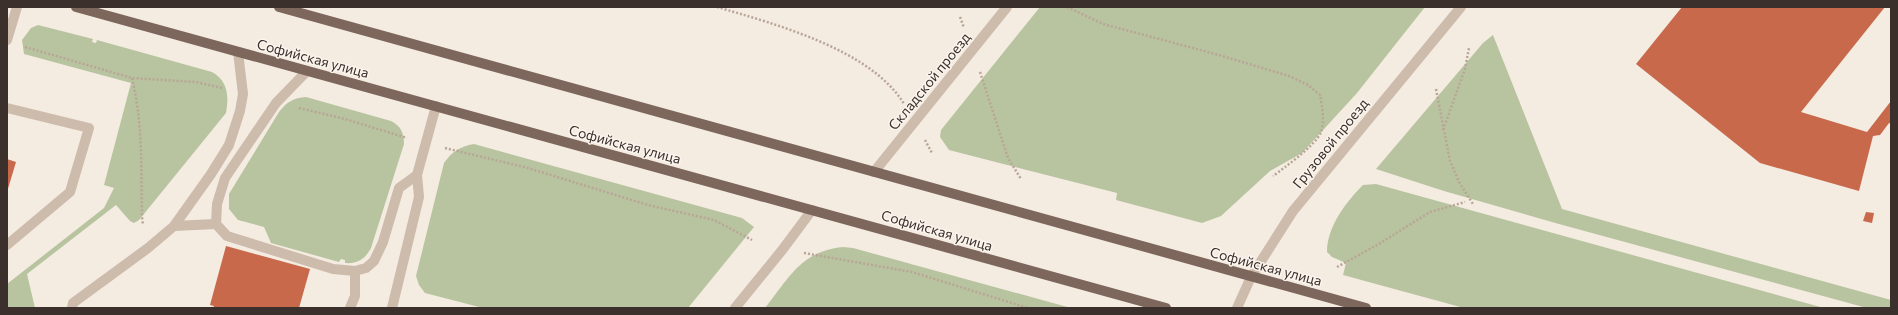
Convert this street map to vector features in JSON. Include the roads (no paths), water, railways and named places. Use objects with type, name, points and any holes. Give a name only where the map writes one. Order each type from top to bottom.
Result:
[{"type":"main road","name":"Софийская улица","points":[[76,7],[1166,308]]},
{"type":"main road","name":"Софийская улица","points":[[279,7],[1366,308]]},
{"type":"street","points":[[7,39],[17,7]]},
{"type":"street","name":"Складской проезд","points":[[874,172],[1006,7]]},
{"type":"street","name":"Грузовой проезд","points":[[1237,308],[1251,277],[1293,211],[1461,7]]},
{"type":"street","points":[[72,308],[73,303],[148,248],[174,226],[211,174],[229,145],[240,111],[243,94],[238,52]]},
{"type":"street","points":[[307,70],[276,103],[225,178],[217,204],[216,224],[227,236],[333,269],[355,271],[366,268],[374,261],[383,242],[399,188],[417,175]]},
{"type":"street","points":[[392,308],[419,197],[417,175],[436,106]]},
{"type":"street","points":[[7,108],[89,128],[70,192],[7,245]]},
{"type":"street","points":[[736,308],[783,250],[812,210]]},
{"type":"street","points":[[174,226],[216,224]]},
{"type":"street","points":[[350,308],[355,296],[355,271]]}]
